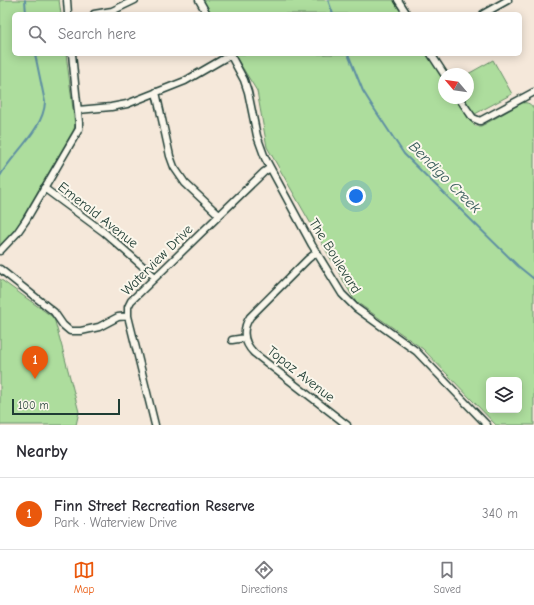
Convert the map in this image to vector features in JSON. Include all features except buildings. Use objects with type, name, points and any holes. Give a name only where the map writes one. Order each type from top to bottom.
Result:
[{"type":"street","points":[[67,0],[68,12]]},
{"type":"street","points":[[106,12],[112,11],[135,0]]},
{"type":"street","points":[[199,0],[206,12]]},
{"type":"street","points":[[398,0],[406,12]]},
{"type":"street","points":[[487,12],[508,0]]},
{"type":"street","points":[[0,251],[19,229],[77,132],[79,126],[78,110],[72,56]]},
{"type":"street","points":[[78,110],[122,105],[192,77],[227,56]]},
{"type":"street","name":"The Boulevard","points":[[231,56],[248,92],[259,143],[270,168],[342,294],[351,304],[416,351],[487,425]]},
{"type":"street","points":[[432,56],[440,68]]},
{"type":"street","points":[[156,92],[170,156],[174,167],[185,183],[219,216]]},
{"type":"street","points":[[463,104],[472,118],[480,121],[532,93],[534,101]]},
{"type":"street","name":"Waterview Drive","points":[[0,269],[54,312],[63,325],[70,330],[81,331],[99,327],[118,317],[128,316],[127,309],[130,302],[264,172],[270,168]]},
{"type":"street","name":"Emerald Avenue","points":[[44,188],[105,234],[155,277]]},
{"type":"street","points":[[232,340],[245,338],[246,324],[250,316],[317,252]]},
{"type":"street","points":[[128,316],[155,425]]},
{"type":"street","name":"Topaz Avenue","points":[[245,338],[248,346],[254,352],[347,425]]},
{"type":"green space","points":[[0,0],[59,0],[61,12],[12,12],[12,56],[66,56],[75,125],[17,227],[0,246]]},
{"type":"green space","points":[[202,0],[394,0],[402,12],[209,12]]},
{"type":"green space","points":[[235,56],[429,56],[438,70],[438,104],[460,104],[470,121],[475,126],[481,126],[522,103],[528,103],[534,109],[534,425],[496,425],[423,349],[355,301],[267,147],[257,91]]},
{"type":"green space","points":[[493,60],[512,94],[475,114],[468,104],[474,104],[474,71]]},
{"type":"green space","points":[[0,279],[54,318],[79,412],[76,425],[0,425]]},
{"type":"waterway","points":[[25,0],[26,12]]},
{"type":"waterway","name":"Bendigo Creek","points":[[328,0],[332,12]]},
{"type":"waterway","points":[[0,176],[34,131],[43,112],[45,102],[35,56]]},
{"type":"waterway","name":"Bendigo Creek","points":[[349,56],[363,91],[404,154],[518,266],[534,279]]},
{"type":"place","name":"Finn Street Recreation Reserve","points":[[35,379]]}]
